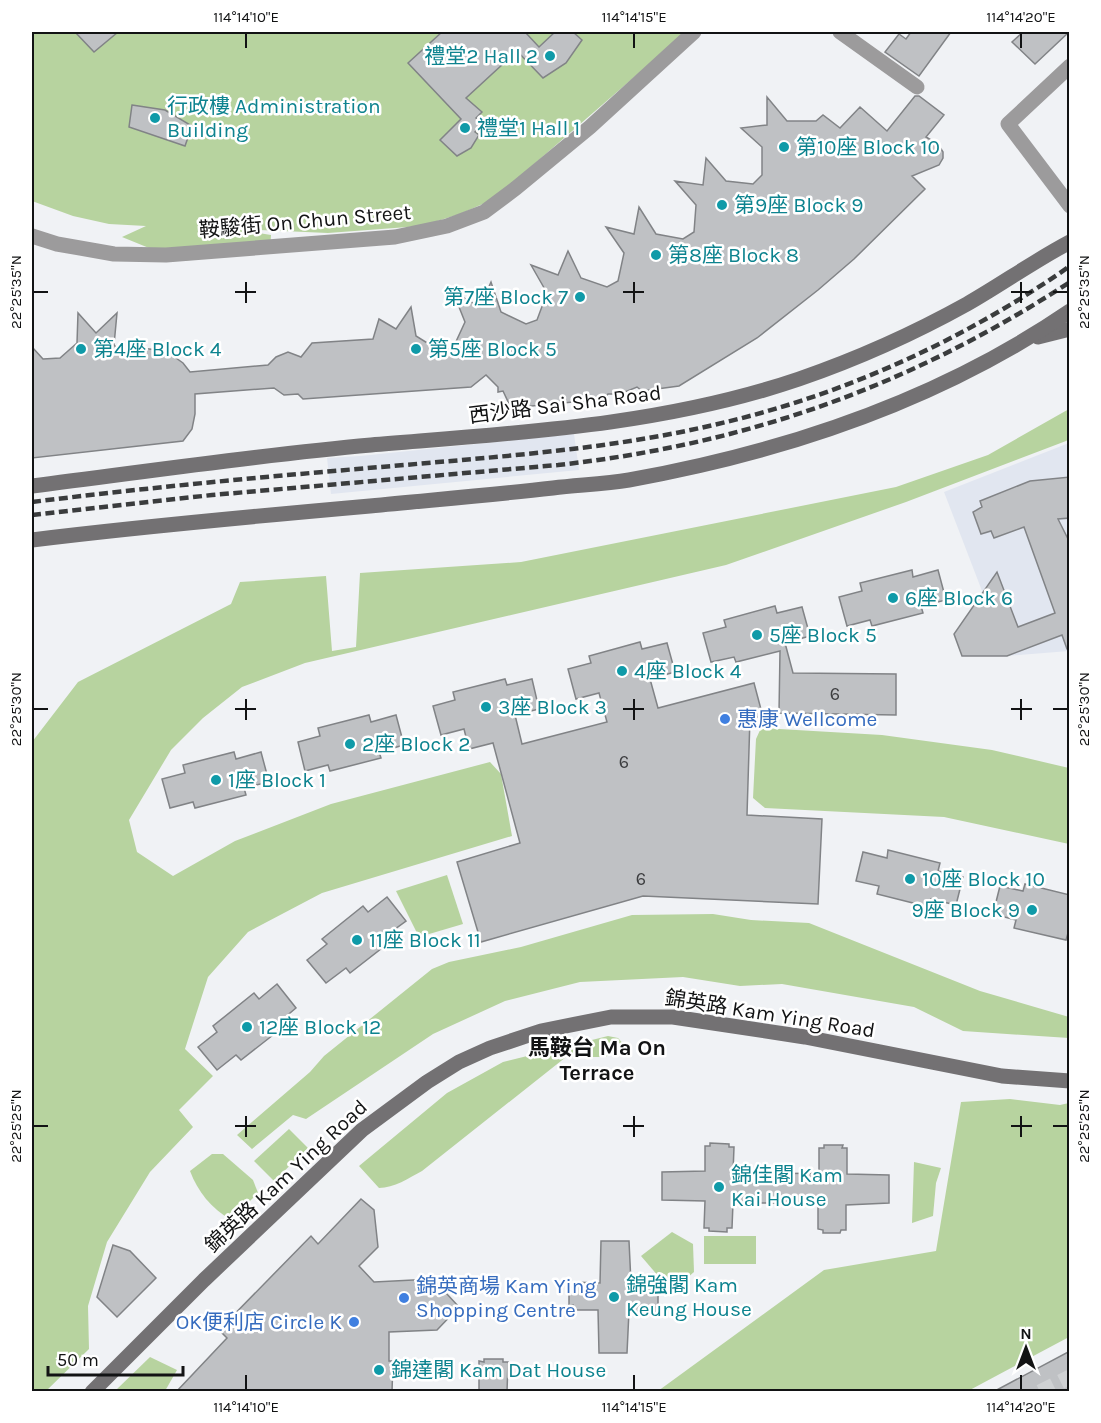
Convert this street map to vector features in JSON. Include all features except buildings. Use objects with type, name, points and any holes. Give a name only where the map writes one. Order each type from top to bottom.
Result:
[{"type":"main road","name":"西沙路 Sai Sha Road","points":[[32,486],[269,456],[598,425],[723,401],[796,380],[852,360],[911,334],[969,303],[1070,242]]},
{"type":"main road","points":[[32,540],[148,526],[493,495],[626,480],[718,462],[855,421],[912,398],[1026,339],[1070,311]]},
{"type":"main road","points":[[1026,339],[1070,329]]},
{"type":"main road","name":"錦英路 Kam Ying Road","points":[[92,1392],[204,1280],[362,1130],[427,1082],[459,1062],[490,1048],[541,1031],[611,1017],[674,1017],[805,1037],[1002,1076],[1070,1081]]},
{"type":"street","name":"鞍駿街 On Chun Street","points":[[32,236],[57,244],[114,254],[166,255],[395,237],[447,226],[484,212],[516,188],[590,127],[694,32]]},
{"type":"street","points":[[840,32],[917,87]]},
{"type":"street","points":[[1070,66],[1008,124],[1070,206]]},
{"type":"shaded area","points":[[574,434],[579,470],[331,494],[327,458]]},
{"type":"shaded area","points":[[1069,443],[1069,651],[1007,656],[944,492]]},
{"type":"green space","points":[[32,32],[686,32],[494,199],[460,214],[421,226],[328,233],[234,229],[271,235],[270,252],[181,261],[122,237],[146,226],[109,224],[73,216],[32,201]]},
{"type":"green space","points":[[1069,409],[1069,439],[1066,441],[906,502],[726,565],[305,663],[242,687],[203,718],[171,750],[129,820],[137,852],[173,876],[235,841],[331,804],[490,762],[501,774],[512,836],[322,893],[248,932],[208,977],[185,1049],[213,1076],[179,1110],[193,1127],[150,1172],[107,1242],[88,1306],[89,1349],[45,1392],[32,1391],[32,742],[78,682],[231,604],[240,582],[326,576],[332,651],[356,647],[360,573],[521,562],[896,487],[988,455]]},
{"type":"green space","points":[[761,728],[882,735],[992,750],[1069,768],[1069,844],[944,817],[765,808],[753,798],[756,739]]},
{"type":"green space","points":[[447,875],[463,924],[419,937],[396,891]]},
{"type":"green space","points":[[713,914],[751,920],[809,923],[980,991],[1069,1017],[1069,1038],[963,1031],[914,1007],[782,984],[740,986],[683,977],[580,982],[505,1001],[433,1034],[306,1119],[293,1115],[252,1149],[237,1135],[310,1072],[324,1056],[432,969],[449,962],[521,947],[632,915]]},
{"type":"green space","points":[[608,1036],[618,1038],[625,1046],[605,1057],[566,1057],[422,1171],[407,1179],[379,1188],[359,1166],[447,1093],[503,1062]]},
{"type":"green space","points":[[1010,1099],[1060,1105],[1069,1103],[1069,1337],[968,1391],[658,1391],[824,1270],[936,1251],[961,1102]]},
{"type":"green space","points":[[289,1129],[308,1148],[274,1181],[254,1161]]},
{"type":"green space","points":[[212,1154],[223,1154],[253,1180],[258,1193],[231,1220],[206,1199],[190,1171]]},
{"type":"green space","points":[[914,1162],[941,1168],[936,1183],[933,1216],[912,1223]]},
{"type":"green space","points":[[672,1232],[693,1244],[694,1272],[680,1284],[665,1284],[641,1256]]},
{"type":"green space","points":[[704,1236],[756,1236],[756,1264],[704,1264]]},
{"type":"green space","points":[[150,1357],[177,1370],[165,1391],[115,1391]]},
{"type":"tunnel","points":[[1040,1392],[1070,1377]]},
{"type":"railway","points":[[32,502],[212,482],[560,450],[643,439],[726,422],[817,396],[905,360],[990,317],[1070,266]]},
{"type":"railway","points":[[32,515],[212,495],[558,465],[696,442],[825,405],[888,380],[949,352],[1010,319],[1070,282]]},
{"type":"place","name":"禮堂2 Hall 2","points":[[550,56]]},
{"type":"place","name":"行政樓 Administration Building","points":[[155,118]]},
{"type":"place","name":"禮堂1 Hall 1","points":[[465,128]]},
{"type":"place","name":"第10座 Block 10","points":[[784,147]]},
{"type":"place","name":"第9座 Block 9","points":[[722,205]]},
{"type":"place","name":"第8座 Block 8","points":[[656,255]]},
{"type":"place","name":"第7座 Block 7","points":[[580,297]]},
{"type":"place","name":"第4座 Block 4","points":[[81,349]]},
{"type":"place","name":"第5座 Block 5","points":[[416,349]]},
{"type":"place","name":"6座 Block 6","points":[[893,598]]},
{"type":"place","name":"5座 Block 5","points":[[757,635]]},
{"type":"place","name":"4座 Block 4","points":[[622,671]]},
{"type":"place","name":"3座 Block 3","points":[[486,707]]},
{"type":"place","name":"惠康 Wellcome","points":[[725,719]]},
{"type":"place","name":"2座 Block 2","points":[[350,744]]},
{"type":"place","name":"1座 Block 1","points":[[216,780]]},
{"type":"place","name":"10座 Block 10","points":[[910,879]]},
{"type":"place","name":"9座 Block 9","points":[[1032,910]]},
{"type":"place","name":"11座 Block 11","points":[[357,940]]},
{"type":"place","name":"12座 Block 12","points":[[247,1027]]},
{"type":"place","name":"錦佳閣 Kam Kai House","points":[[719,1187]]},
{"type":"place","name":"錦強閣 Kam Keung House","points":[[614,1297]]},
{"type":"place","name":"錦英商場 Kam Ying Shopping Centre","points":[[404,1298]]},
{"type":"place","name":"OK便利店 Circle K","points":[[354,1322]]},
{"type":"place","name":"錦達閣 Kam Dat House","points":[[379,1370]]},
{"type":"district","name":"馬鞍台 Ma On Terrace","points":[[597,1060]]}]
